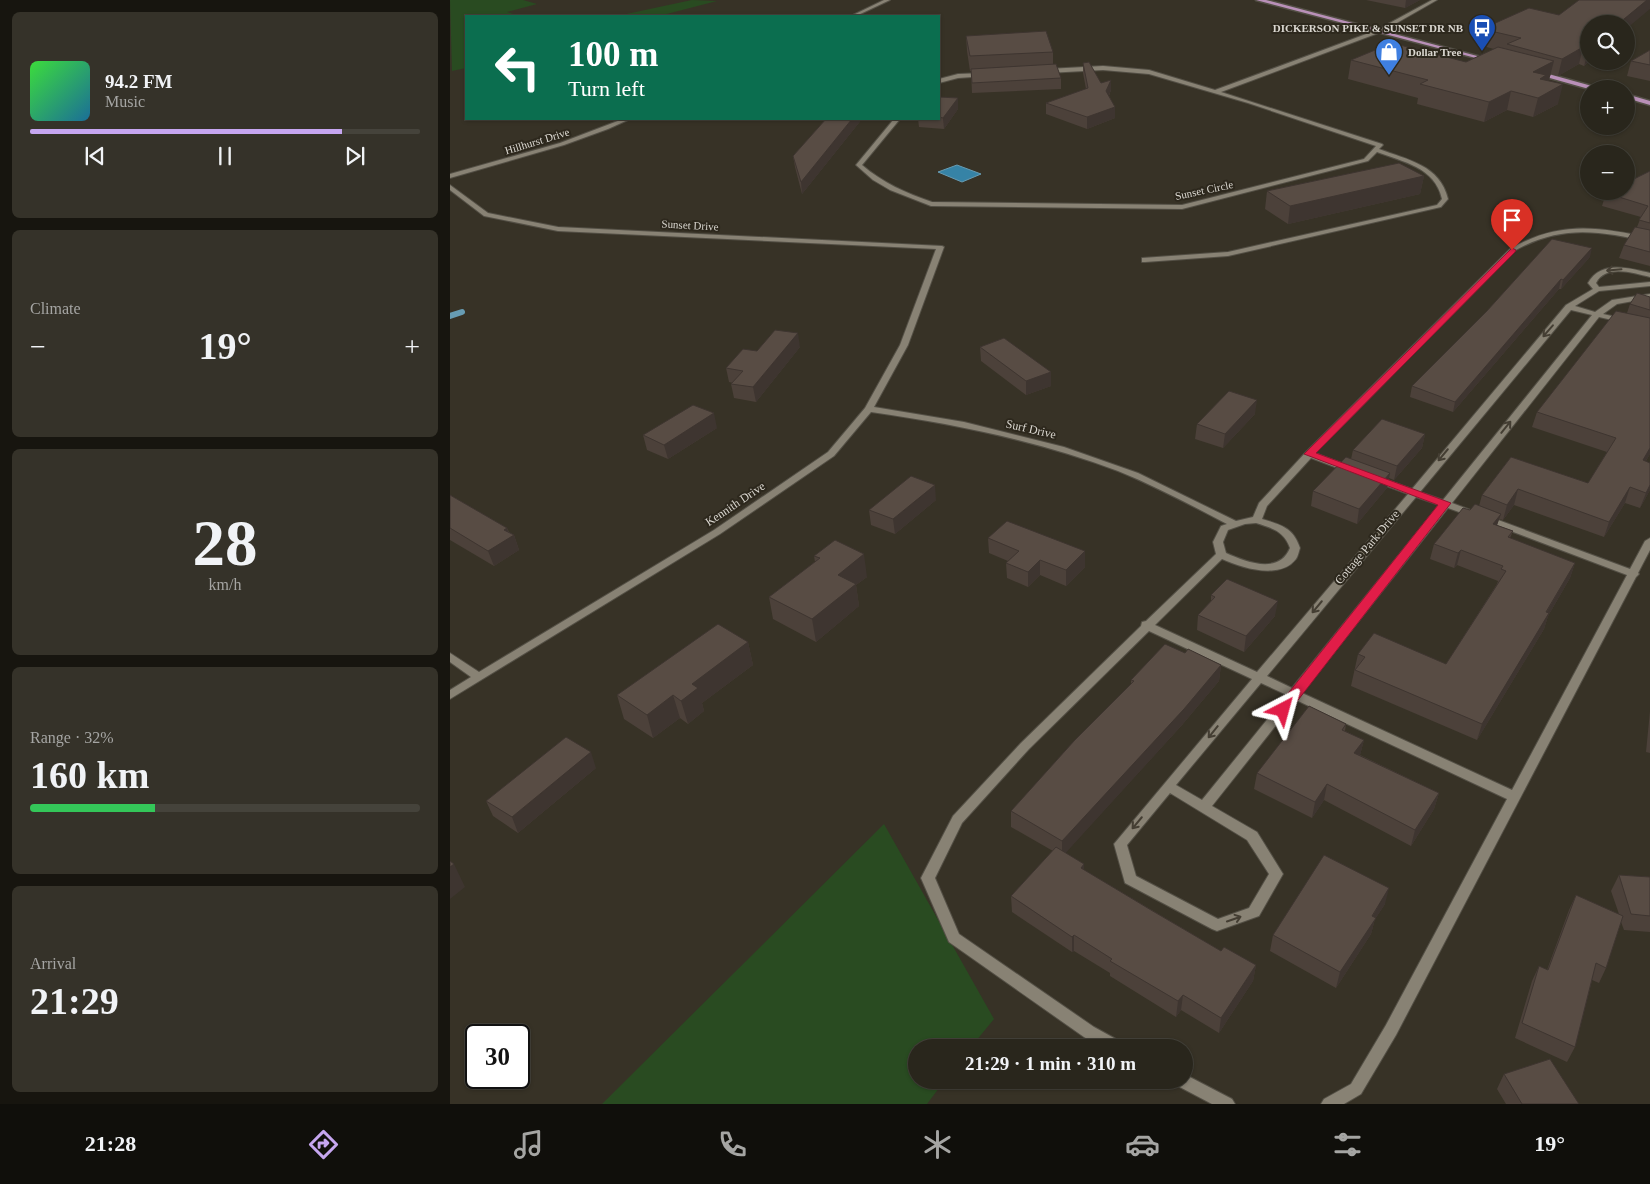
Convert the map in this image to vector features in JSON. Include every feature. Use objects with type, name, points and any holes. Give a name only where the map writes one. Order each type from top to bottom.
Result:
[{"type":"main road","points":[[1260,0],[1504,64]]},
{"type":"main road","points":[[1531,71],[1580,84]]},
{"type":"main road","points":[[1635,99],[1650,103]]},
{"type":"street","points":[[855,15],[888,0]]},
{"type":"street","points":[[1215,92],[1379,31],[1435,0]]},
{"type":"street","points":[[1035,72],[1103,68],[1149,72],[1380,145],[1376,150],[1431,172],[1444,189],[1444,199],[1439,206],[1228,254],[1144,260]]},
{"type":"street","points":[[940,81],[958,76],[996,74]]},
{"type":"street","name":"Hillhurst Drive","points":[[450,176],[524,156],[596,133],[625,120]]},
{"type":"street","name":"Sunset Circle","points":[[895,120],[859,164],[871,176],[899,194],[931,204],[1182,207],[1366,160],[1376,150]]},
{"type":"street","name":"Sunset Drive","points":[[450,187],[486,215],[558,229],[940,247]]},
{"type":"street","points":[[1258,520],[1262,505],[1309,454],[1512,250],[1528,239],[1547,233],[1587,230],[1611,232],[1650,240]]},
{"type":"street","name":"Kennith Drive","points":[[450,695],[717,532],[830,454],[869,409],[904,344],[940,247]]},
{"type":"street","points":[[1597,289],[1592,283],[1594,276],[1599,273],[1618,269],[1650,275]]},
{"type":"street","name":"Cottage Park Drive","points":[[1168,786],[1252,836],[1276,874],[1254,912],[1217,925],[1130,879],[1120,844],[1257,678],[1412,492],[1569,307],[1597,289],[1650,284]]},
{"type":"street","points":[[1204,807],[1597,314],[1615,302],[1650,296]]},
{"type":"street","points":[[1569,307],[1634,324]]},
{"type":"street","name":"Surf Drive","points":[[869,409],[898,412],[1062,450],[1121,470],[1181,496],[1233,523]]},
{"type":"street","points":[[1309,454],[1634,574]]},
{"type":"street","points":[[1258,520],[1282,528],[1290,535],[1295,542],[1296,551],[1292,558],[1283,564],[1259,569],[1235,563],[1221,555],[1218,542],[1224,528],[1233,523],[1258,520]]},
{"type":"street","points":[[1329,1104],[1356,1089],[1391,1030],[1513,796],[1634,574],[1650,541]]},
{"type":"street","points":[[1102,1039],[954,938],[928,878],[957,820],[1025,746],[1146,625],[1221,555]]},
{"type":"street","points":[[1146,625],[1294,696],[1513,796]]},
{"type":"street","points":[[450,657],[479,677]]},
{"type":"street","points":[[1193,1086],[1227,1104]]},
{"type":"green space","points":[[450,0],[523,0],[537,4],[507,12],[516,15],[465,15],[465,68],[452,71]]},
{"type":"green space","points":[[692,0],[717,1],[663,15],[622,15]]},
{"type":"green space","points":[[884,824],[994,1019],[978,1039],[908,1039],[908,1089],[938,1089],[927,1104],[602,1104]]},
{"type":"water","points":[[957,165],[981,174],[962,182],[938,172]]},
{"type":"building","points":[[1579,0],[1647,0],[1629,15],[1580,15],[1580,49],[1562,59],[1507,44],[1521,38],[1482,29],[1529,8],[1559,15]]},
{"type":"building","points":[[1046,31],[1053,52],[970,56],[966,36]]},
{"type":"building","points":[[1392,43],[1466,62],[1498,47],[1554,61],[1533,72],[1546,75],[1540,79],[1563,84],[1538,98],[1511,91],[1489,102],[1420,84],[1428,80],[1351,60]]},
{"type":"building","points":[[1650,50],[1650,65],[1635,62],[1635,59]]},
{"type":"building","points":[[1089,62],[1101,83],[1111,80],[1106,91],[1115,107],[1087,117],[1046,103],[1088,88],[1083,63]]},
{"type":"building","points":[[1056,64],[1061,78],[972,83],[971,69]]},
{"type":"building","points":[[940,97],[958,98],[943,118],[940,117]]},
{"type":"building","points":[[825,120],[851,120],[801,182],[793,156]]},
{"type":"building","points":[[1399,163],[1424,176],[1290,206],[1267,191]]},
{"type":"building","points":[[1650,171],[1650,223],[1639,220],[1648,206],[1629,200],[1635,200],[1635,178]]},
{"type":"building","points":[[1635,227],[1650,230],[1650,252],[1624,245]]},
{"type":"building","points":[[1552,239],[1592,248],[1563,280],[1561,279],[1455,402],[1412,386],[1486,312]]},
{"type":"building","points":[[1637,293],[1650,297],[1650,310],[1630,304]]},
{"type":"building","points":[[1616,311],[1650,318],[1650,448],[1643,460],[1650,463],[1650,485],[1646,493],[1630,487],[1609,522],[1518,489],[1507,505],[1482,495],[1511,457],[1588,483],[1616,438],[1537,412]]},
{"type":"building","points":[[775,330],[798,333],[753,387],[731,384],[743,371],[726,368],[743,349],[757,351]]},
{"type":"building","points":[[1004,338],[1051,372],[1026,381],[980,347]]},
{"type":"building","points":[[1229,391],[1257,400],[1225,434],[1197,424]]},
{"type":"building","points":[[693,405],[714,413],[664,445],[643,435]]},
{"type":"building","points":[[1382,419],[1425,434],[1397,466],[1353,450]]},
{"type":"building","points":[[1346,457],[1390,473],[1359,509],[1313,491]]},
{"type":"building","points":[[911,476],[935,485],[893,519],[869,510]]},
{"type":"building","points":[[450,495],[507,528],[504,530],[514,535],[488,551],[450,528]]},
{"type":"building","points":[[1475,504],[1501,514],[1493,524],[1513,531],[1508,537],[1575,563],[1546,612],[1549,613],[1482,724],[1355,670],[1365,657],[1358,654],[1374,633],[1446,664],[1506,571],[1501,569],[1503,566],[1461,550],[1458,553],[1434,544],[1463,508],[1470,510]]},
{"type":"building","points":[[1007,521],[1085,551],[1066,570],[1040,560],[1028,572],[1006,563],[1019,551],[988,538]]},
{"type":"building","points":[[835,540],[864,554],[838,575],[856,584],[812,619],[769,597],[820,558],[814,556]]},
{"type":"building","points":[[1227,579],[1278,601],[1246,636],[1198,615],[1215,597],[1211,595]]},
{"type":"building","points":[[718,624],[748,642],[692,684],[698,688],[681,701],[673,695],[647,715],[617,695]]},
{"type":"building","points":[[1165,644],[1185,653],[1188,649],[1221,665],[1184,709],[1062,841],[1011,811],[1074,741],[1134,681],[1131,680]]},
{"type":"building","points":[[1309,706],[1346,724],[1342,730],[1364,740],[1354,753],[1439,793],[1415,830],[1327,784],[1315,802],[1257,773]]},
{"type":"building","points":[[566,737],[591,752],[512,817],[486,801]]},
{"type":"building","points":[[1056,847],[1084,864],[1081,868],[1151,910],[1221,951],[1224,947],[1256,965],[1221,1018],[1183,995],[1178,1001],[1110,961],[1112,959],[1074,935],[1072,937],[1011,896]]},
{"type":"building","points":[[1324,855],[1389,888],[1372,916],[1376,918],[1340,972],[1273,935]]},
{"type":"building","points":[[1619,875],[1650,877],[1650,916],[1631,914]]},
{"type":"building","points":[[1576,895],[1623,916],[1606,968],[1596,963],[1575,1047],[1522,1023],[1539,966],[1548,970]]},
{"type":"building","points":[[1550,1059],[1579,1104],[1522,1104],[1504,1074]]},
{"type":"waterway","points":[[450,316],[462,312]]},
{"type":"place","name":"DICKERSON PIKE & SUNSET DR NB","points":[[1482,52]]},
{"type":"place","name":"Dollar Tree","points":[[1389,76]]},
{"type":"route","points":[[1283,710],[1445,503],[1309,454],[1512,250]]}]
